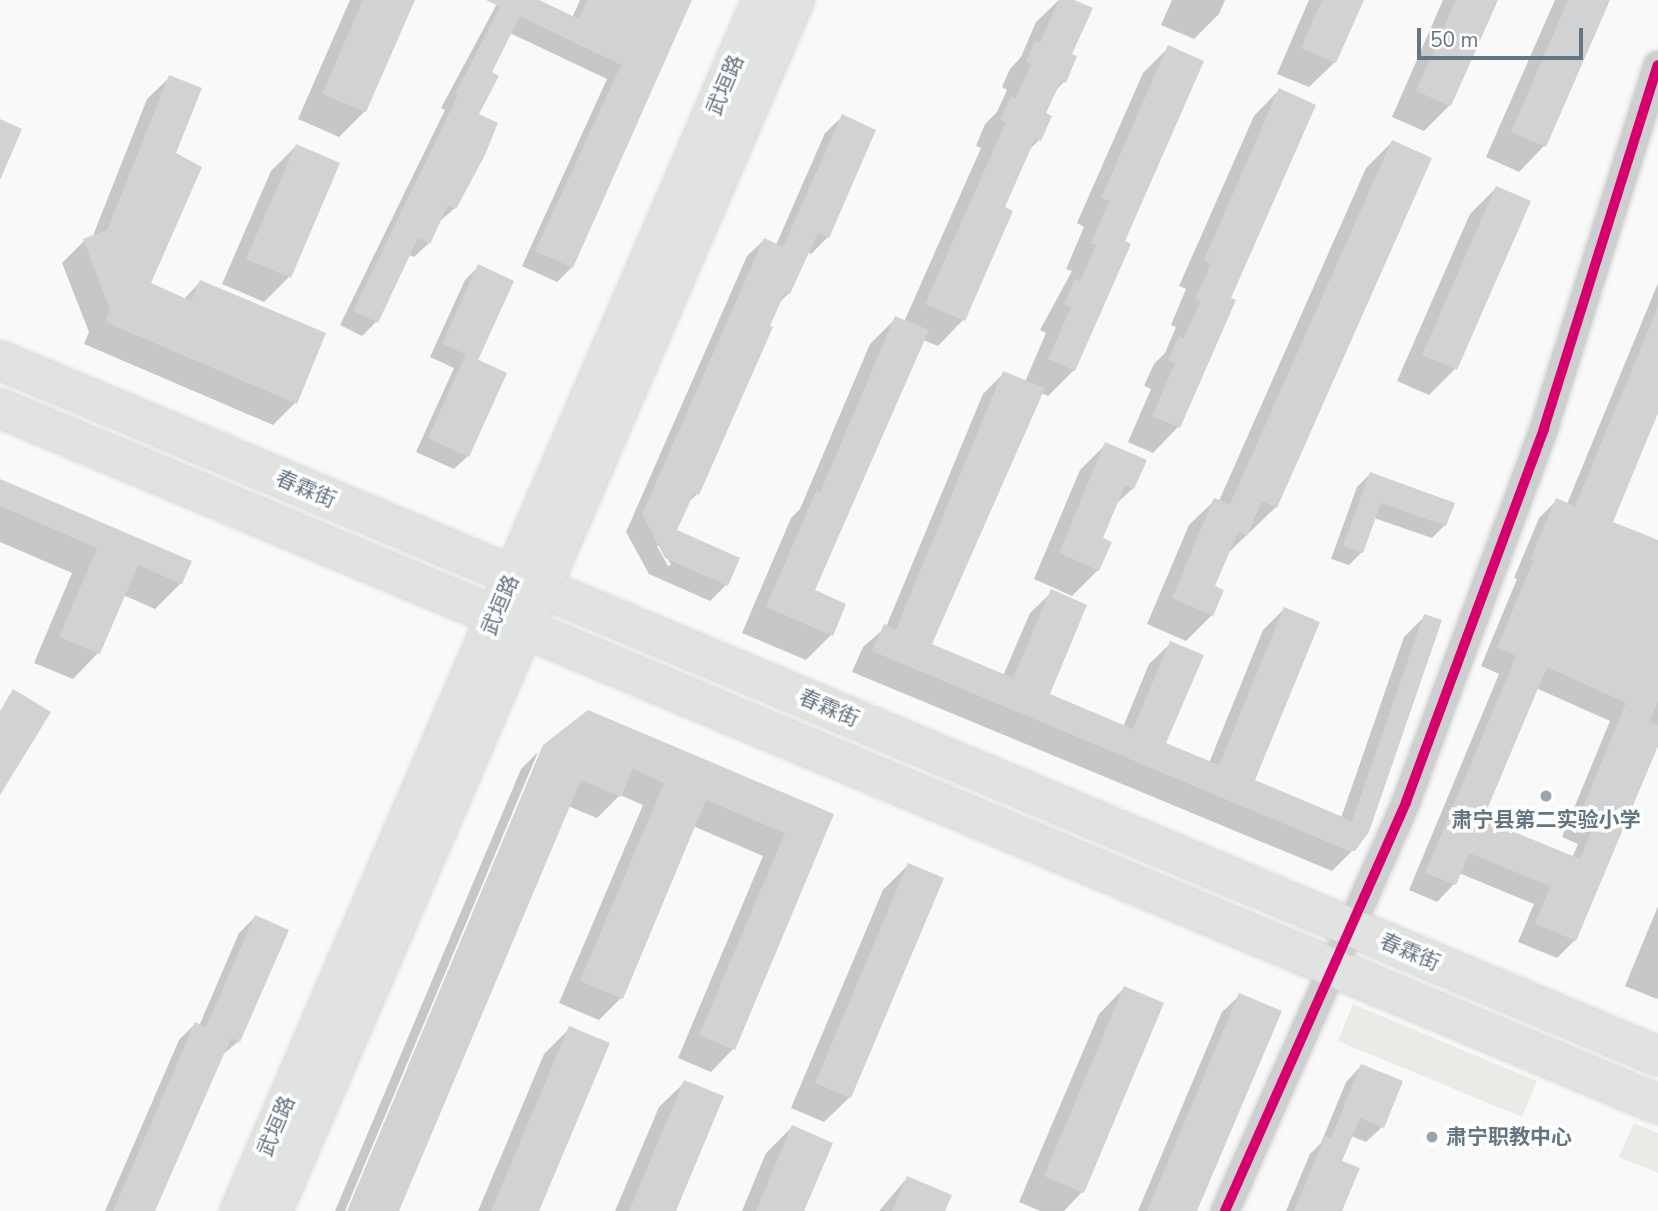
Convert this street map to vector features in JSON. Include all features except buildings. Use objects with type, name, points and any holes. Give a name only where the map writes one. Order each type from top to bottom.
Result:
[{"type":"main road","name":"武垣路","points":[[527,581],[761,0]]},
{"type":"main road","name":"武垣路","points":[[239,1211],[794,0]]},
{"type":"main road","name":"春霖街","points":[[0,360],[1658,1056]]},
{"type":"main road","name":"春霖街","points":[[0,408],[1658,1104]]},
{"type":"main road","name":"武垣路","points":[[272,1211],[509,622]]},
{"type":"street","points":[[1225,1211],[1406,802],[1539,440],[1658,65]]},
{"type":"shaded area","points":[[1353,1004],[1537,1081],[1522,1117],[1338,1041]]},
{"type":"shaded area","points":[[1634,1123],[1658,1133],[1658,1173],[1619,1157]]},
{"type":"cycle path","points":[[1225,1211],[1406,802],[1544,428],[1658,65]]},
{"type":"place","name":"肃宁县第二实验小学","points":[[1546,796]]},
{"type":"place","name":"肃宁职教中心","points":[[1432,1137]]}]
